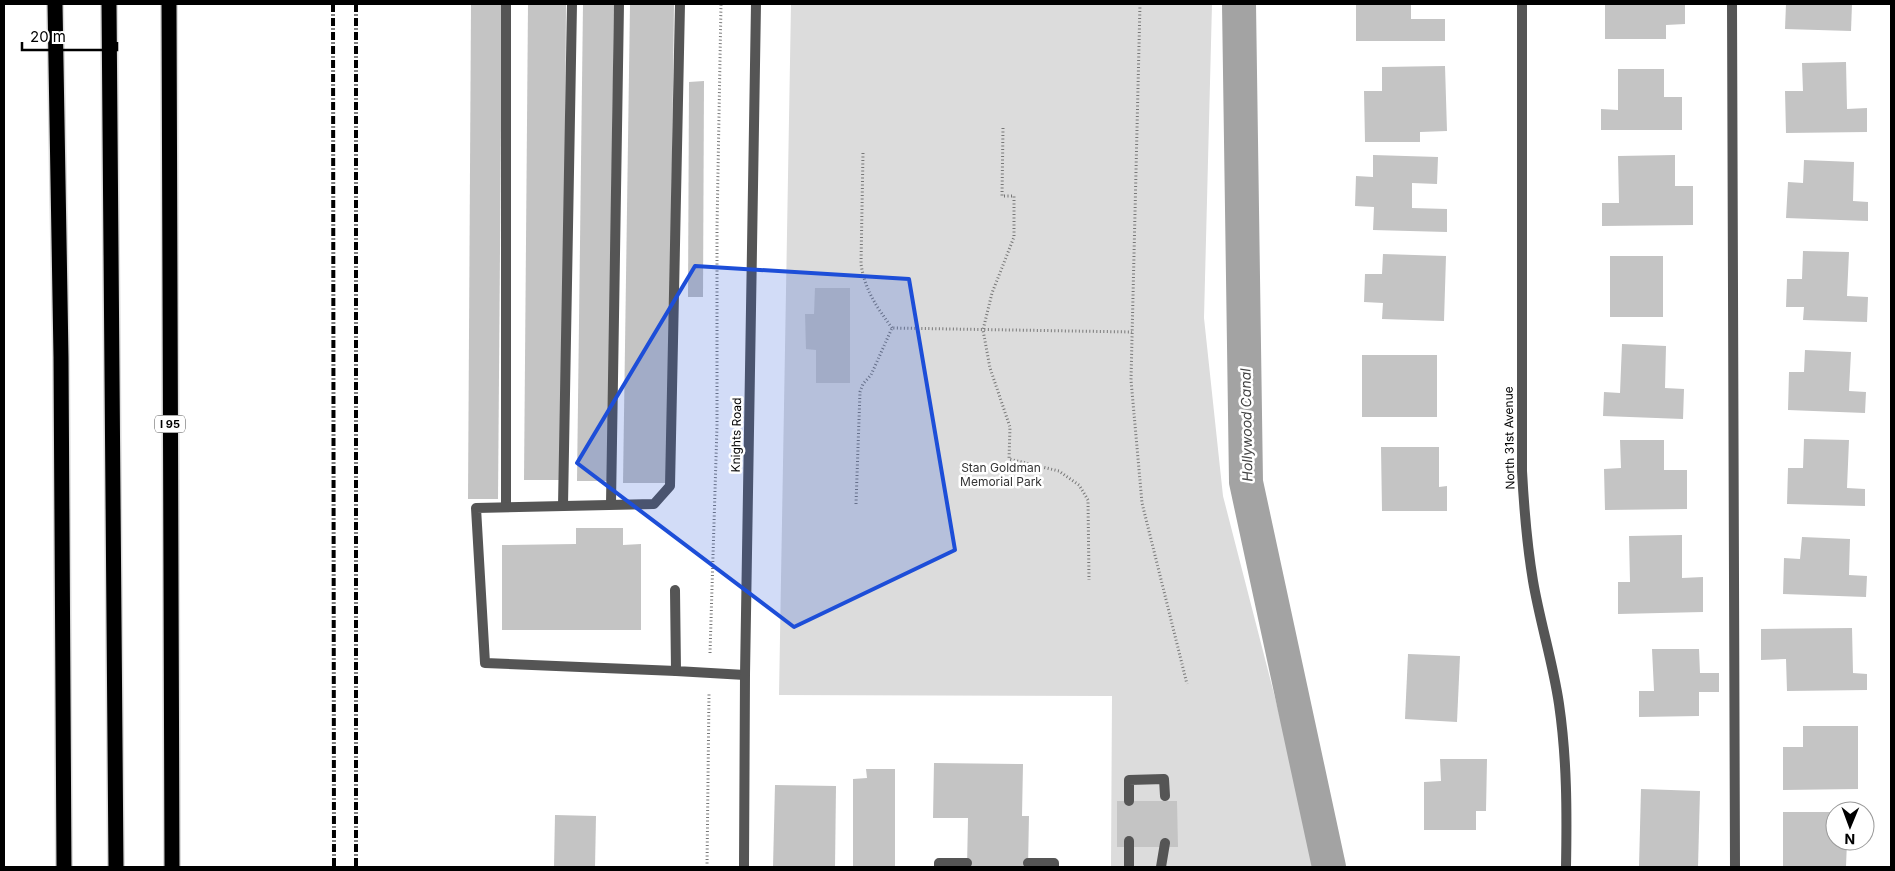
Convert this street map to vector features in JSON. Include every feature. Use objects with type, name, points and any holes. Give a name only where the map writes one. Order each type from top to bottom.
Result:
[{"type":"highway","points":[[55,4],[61,358],[64,867]]},
{"type":"highway","points":[[109,4],[116,867]]},
{"type":"highway","name":"I 95","points":[[169,4],[172,867]]},
{"type":"street","points":[[506,4],[506,507]]},
{"type":"street","points":[[564,506],[572,4]]},
{"type":"street","points":[[611,504],[619,4]]},
{"type":"street","points":[[680,4],[670,486],[654,504],[476,508],[485,663],[745,675]]},
{"type":"street","name":"Knights Road","points":[[744,867],[745,675],[756,4]]},
{"type":"street","name":"North 31st Avenue","points":[[1522,4],[1522,471],[1524,507],[1533,582],[1559,702],[1564,743],[1567,772],[1566,867]]},
{"type":"street","points":[[1732,4],[1735,867]]},
{"type":"street","points":[[675,590],[676,671]]},
{"type":"street","points":[[1129,801],[1129,780],[1164,779],[1164,796]]},
{"type":"street","points":[[1129,841],[1129,867]]},
{"type":"street","points":[[1161,867],[1165,843]]},
{"type":"street","points":[[940,867],[939,863],[968,863]]},
{"type":"street","points":[[1028,863],[1054,863],[1054,867]]},
{"type":"path","points":[[707,867],[710,673],[718,426],[717,228],[721,4]]},
{"type":"path","points":[[1140,4],[1131,380],[1142,503],[1187,684]]},
{"type":"path","points":[[1003,128],[1002,196],[1014,196],[1014,237],[992,293],[983,330],[990,368],[1010,427],[1009,459],[1059,471],[1079,485],[1088,500],[1089,580]]},
{"type":"path","points":[[863,153],[862,264],[864,282],[874,302],[892,328]]},
{"type":"path","points":[[892,328],[1132,332]]},
{"type":"path","points":[[856,504],[860,392],[863,384],[871,375],[892,328]]},
{"type":"highlighted area","points":[[695,266],[909,279],[955,550],[794,627],[577,463]]},
{"type":"green space","name":"Stan Goldman Memorial Park","points":[[791,4],[1212,4],[1204,318],[1223,496],[1297,783],[1335,867],[1111,867],[1112,696],[779,695]]},
{"type":"building","points":[[471,4],[502,4],[498,499],[468,499]]},
{"type":"building","points":[[528,4],[566,4],[563,480],[524,480]]},
{"type":"building","points":[[583,4],[614,4],[608,481],[577,481]]},
{"type":"building","points":[[630,4],[674,4],[668,483],[623,483]]},
{"type":"building","points":[[1356,4],[1411,4],[1411,19],[1445,19],[1445,41],[1356,41]]},
{"type":"building","points":[[1605,4],[1685,4],[1685,24],[1666,25],[1666,39],[1605,39]]},
{"type":"building","points":[[1786,4],[1852,4],[1851,31],[1785,29]]},
{"type":"building","points":[[1846,62],[1847,109],[1867,108],[1867,132],[1786,133],[1785,91],[1803,91],[1802,63]]},
{"type":"building","points":[[1445,66],[1447,131],[1420,132],[1420,142],[1365,142],[1364,91],[1382,91],[1382,67]]},
{"type":"building","points":[[1618,69],[1664,69],[1664,97],[1682,97],[1682,130],[1601,130],[1601,109],[1618,110]]},
{"type":"building","points":[[704,81],[703,297],[688,297],[689,82]]},
{"type":"building","points":[[1373,155],[1438,157],[1437,184],[1412,183],[1412,208],[1447,209],[1447,232],[1373,230],[1374,207],[1355,206],[1356,176],[1373,177]]},
{"type":"building","points":[[1675,155],[1675,186],[1693,186],[1693,225],[1602,226],[1602,203],[1619,203],[1618,156]]},
{"type":"building","points":[[1804,160],[1854,162],[1853,201],[1868,202],[1868,221],[1786,218],[1788,182],[1803,183]]},
{"type":"building","points":[[1803,251],[1849,252],[1847,296],[1868,297],[1867,322],[1803,320],[1804,307],[1786,307],[1787,279],[1802,279]]},
{"type":"building","points":[[1383,254],[1446,256],[1444,321],[1382,319],[1383,303],[1364,302],[1365,274],[1382,274]]},
{"type":"building","points":[[1610,256],[1663,256],[1663,317],[1610,317]]},
{"type":"building","points":[[815,288],[850,288],[850,383],[816,383],[816,350],[806,349],[805,314],[814,314]]},
{"type":"building","points":[[1622,344],[1666,346],[1665,388],[1684,389],[1683,419],[1603,416],[1604,392],[1620,393]]},
{"type":"building","points":[[1805,350],[1851,352],[1849,391],[1866,392],[1865,413],[1788,410],[1789,372],[1804,372]]},
{"type":"building","points":[[1362,355],[1437,355],[1437,417],[1362,417]]},
{"type":"building","points":[[1804,439],[1849,440],[1847,488],[1865,489],[1865,506],[1787,504],[1788,468],[1803,468]]},
{"type":"building","points":[[1620,440],[1664,440],[1664,470],[1687,470],[1687,509],[1605,510],[1604,469],[1621,468]]},
{"type":"building","points":[[1381,447],[1439,447],[1439,487],[1447,486],[1447,511],[1382,511]]},
{"type":"building","points":[[576,528],[623,528],[623,545],[641,544],[641,630],[502,630],[502,545],[576,544]]},
{"type":"building","points":[[1682,535],[1682,578],[1703,577],[1703,612],[1618,614],[1618,582],[1630,582],[1629,536]]},
{"type":"building","points":[[1802,537],[1850,539],[1849,575],[1867,576],[1866,597],[1783,594],[1784,558],[1800,559]]},
{"type":"building","points":[[1852,628],[1853,673],[1867,674],[1867,690],[1787,691],[1786,659],[1761,660],[1761,629]]},
{"type":"building","points":[[1652,649],[1699,649],[1700,673],[1719,673],[1719,692],[1699,692],[1699,716],[1639,717],[1639,691],[1654,691]]},
{"type":"building","points":[[1408,654],[1460,656],[1457,722],[1405,719]]},
{"type":"building","points":[[1803,726],[1858,726],[1858,789],[1783,790],[1783,747],[1803,747]]},
{"type":"building","points":[[1440,759],[1487,759],[1486,811],[1476,811],[1476,830],[1424,830],[1424,782],[1441,781]]},
{"type":"building","points":[[934,763],[1023,764],[1022,816],[1029,816],[1028,867],[967,867],[968,818],[933,818]]},
{"type":"building","points":[[866,769],[895,769],[895,867],[853,867],[853,779],[867,778]]},
{"type":"building","points":[[775,785],[836,786],[835,867],[773,867]]},
{"type":"building","points":[[1641,789],[1700,791],[1698,867],[1639,867]]},
{"type":"building","points":[[1117,801],[1177,801],[1178,847],[1117,847]]},
{"type":"building","points":[[1783,812],[1825,812],[1825,851],[1847,851],[1846,867],[1783,867]]},
{"type":"building","points":[[555,815],[596,816],[595,867],[554,867]]},
{"type":"waterway","name":"Hollywood Canal","points":[[1239,4],[1246,482],[1329,867]]},
{"type":"railway","points":[[333,4],[334,867]]},
{"type":"railway","points":[[356,4],[356,867]]}]
